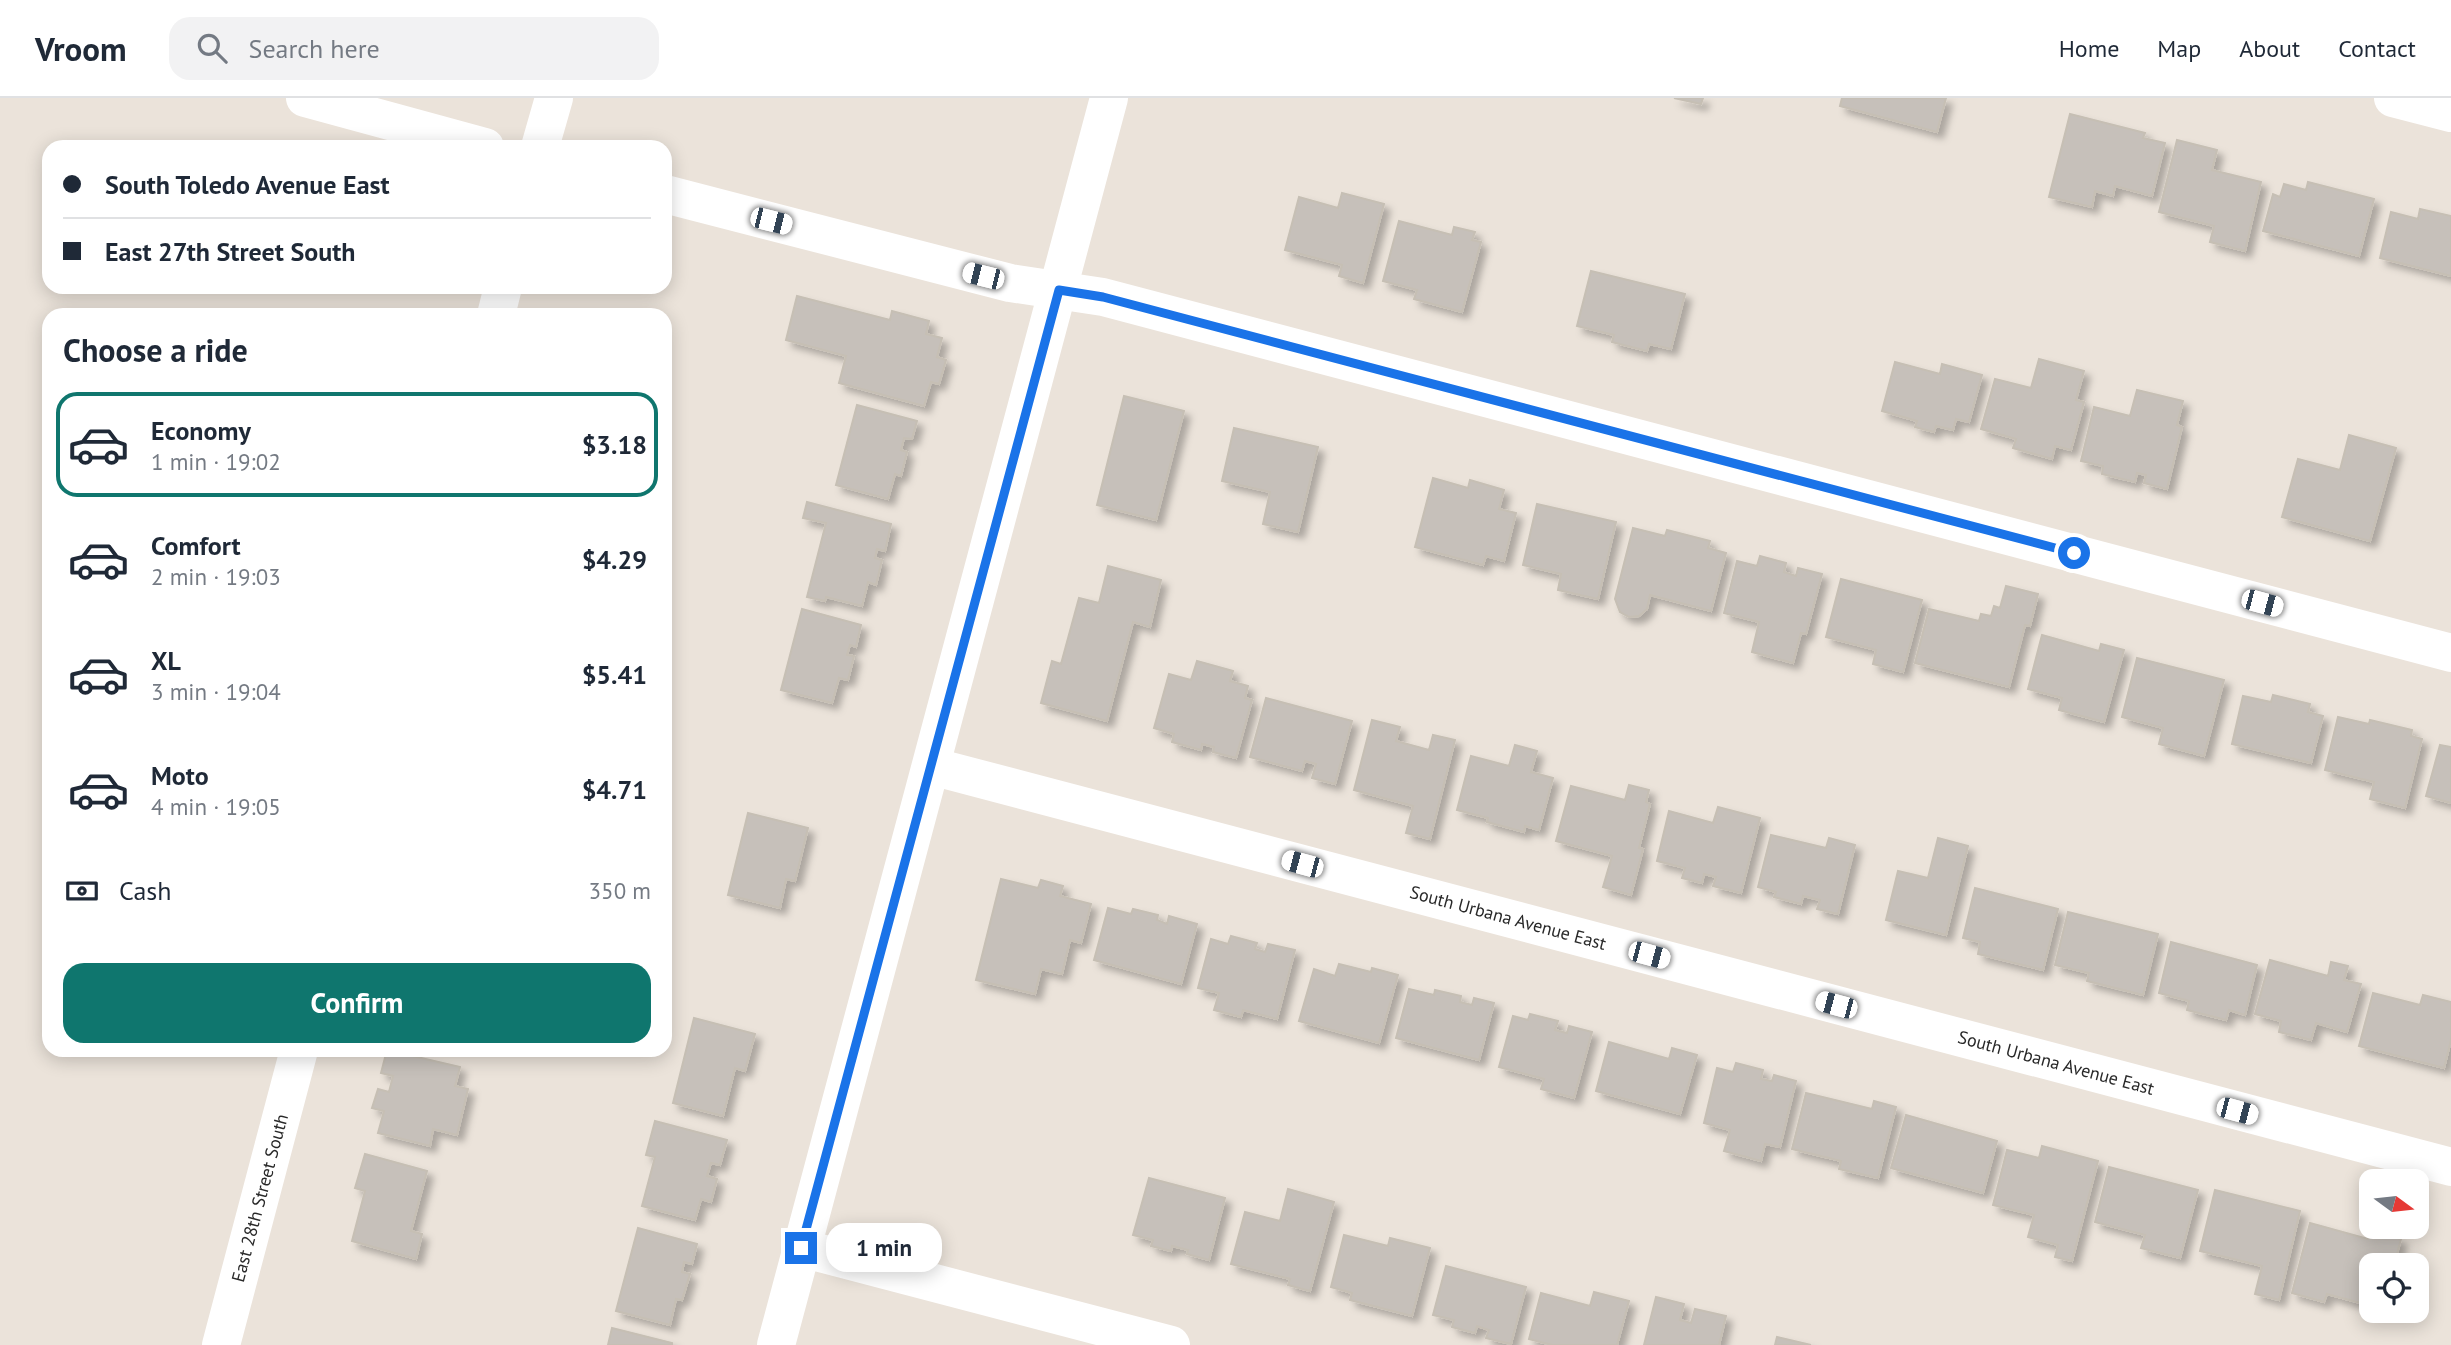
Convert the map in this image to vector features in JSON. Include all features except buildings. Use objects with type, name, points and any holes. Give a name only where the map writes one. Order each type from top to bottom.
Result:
[{"type":"street","points":[[305,98],[459,140]]},
{"type":"street","points":[[542,140],[554,98]]},
{"type":"street","points":[[776,1345],[1109,98]]},
{"type":"street","points":[[2393,98],[2451,113]]},
{"type":"street","points":[[672,196],[1010,283],[1103,297],[2451,653]]},
{"type":"street","name":"South Urbana Avenue East","points":[[931,766],[2451,1167]]},
{"type":"street","name":"East 28th Street South","points":[[221,1345],[297,1057]]},
{"type":"street","points":[[801,1248],[1171,1345]]},
{"type":"route","points":[[801,1248],[1059,290],[1103,297],[2074,553]]}]
